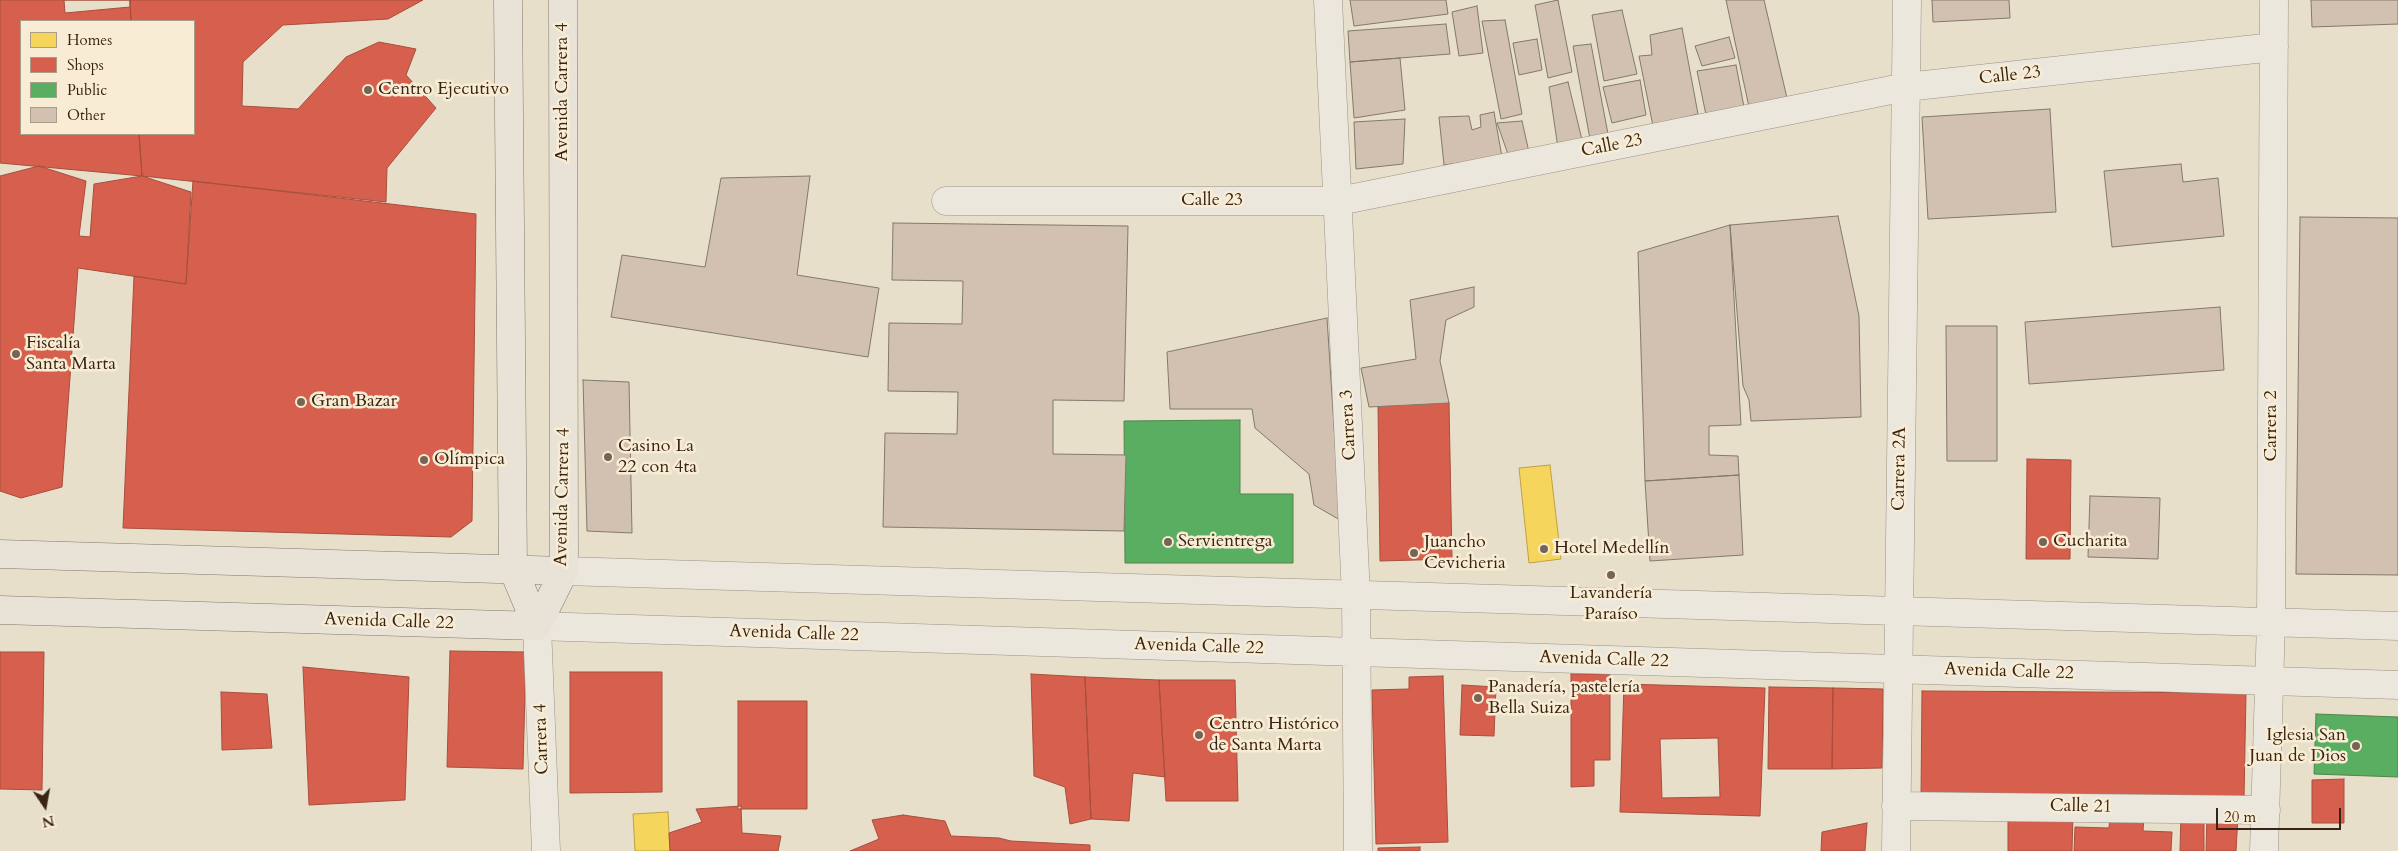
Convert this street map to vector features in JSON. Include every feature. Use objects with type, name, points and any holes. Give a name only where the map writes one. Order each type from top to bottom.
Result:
[{"type":"main road","points":[[508,0],[513,569],[537,626]]},
{"type":"main road","name":"Avenida Carrera 4","points":[[537,626],[564,571],[563,0]]},
{"type":"main road","points":[[2,554],[564,571]]},
{"type":"main road","name":"Avenida Calle 22","points":[[0,610],[537,626]]},
{"type":"street","name":"Carrera 3","points":[[1328,0],[1339,201],[1356,595],[1358,851]]},
{"type":"street","name":"Carrera 2A","points":[[1896,851],[1907,0]]},
{"type":"street","name":"Carrera 2","points":[[2264,851],[2271,622],[2274,0]]},
{"type":"street","name":"Calle 23","points":[[946,201],[1339,201],[1906,87],[2274,47]]},
{"type":"street","points":[[564,571],[2398,626]]},
{"type":"street","name":"Avenida Calle 22","points":[[537,626],[2398,685]]},
{"type":"street","name":"Carrera 4","points":[[537,626],[546,851]]},
{"type":"street","name":"Calle 21","points":[[1896,806],[2266,810]]},
{"type":"building: Homes","points":[[1550,465],[1561,559],[1529,563],[1519,468]]},
{"type":"building: Homes","points":[[668,812],[670,851],[635,851],[633,814]]},
{"type":"building: Shops","points":[[0,0],[130,0],[131,20],[20,20],[20,135],[139,135],[142,176],[0,163]]},
{"type":"building: Shops","points":[[64,0],[130,0],[130,7],[65,13]]},
{"type":"building: Shops","name":"Centro Ejecutivo","points":[[130,0],[423,0],[388,19],[283,25],[243,62],[242,106],[298,109],[346,57],[379,42],[416,49],[406,75],[436,108],[387,168],[386,202],[142,176],[139,135],[195,135],[195,20],[131,20]]},
{"type":"building: Shops","points":[[39,166],[86,181],[79,236],[90,237],[94,184],[142,176],[191,192],[186,284],[78,268],[62,487],[21,498],[0,491],[0,176]]},
{"type":"building: Shops","name":"Gran Bazar","points":[[193,181],[476,214],[472,521],[451,537],[123,528],[134,276],[186,284]]},
{"type":"building: Shops","points":[[1449,403],[1452,559],[1380,561],[1378,404]]},
{"type":"building: Shops","points":[[2027,459],[2071,460],[2070,559],[2026,559]]},
{"type":"building: Shops","points":[[450,651],[526,652],[523,769],[447,767]]},
{"type":"building: Shops","points":[[0,652],[44,652],[42,790],[0,789]]},
{"type":"building: Shops","points":[[303,667],[409,677],[405,800],[309,805]]},
{"type":"building: Shops","points":[[570,672],[662,672],[662,792],[570,793]]},
{"type":"building: Shops","points":[[1031,674],[1085,677],[1091,819],[1070,824],[1065,787],[1034,776]]},
{"type":"building: Shops","points":[[1571,674],[1610,674],[1610,760],[1594,760],[1594,786],[1571,787]]},
{"type":"building: Shops","points":[[1443,676],[1448,842],[1376,844],[1372,690],[1409,689],[1409,677]]},
{"type":"building: Shops","points":[[1085,677],[1159,680],[1165,777],[1133,773],[1129,821],[1091,819]]},
{"type":"building: Shops","points":[[1159,680],[1235,680],[1238,801],[1166,801]]},
{"type":"building: Shops","points":[[1624,684],[1765,688],[1760,816],[1620,812]]},
{"type":"building: Shops","points":[[1462,685],[1496,687],[1494,736],[1460,735]]},
{"type":"building: Shops","points":[[1769,687],[1833,688],[1832,769],[1768,769]]},
{"type":"building: Shops","points":[[1833,688],[1883,689],[1882,768],[1832,769]]},
{"type":"building: Shops","points":[[1922,691],[2246,693],[2244,798],[1921,796]]},
{"type":"building: Shops","points":[[221,692],[267,694],[272,748],[222,750]]},
{"type":"building: Shops","points":[[738,701],[807,701],[807,809],[738,809]]},
{"type":"building: Shops","points":[[1718,738],[1720,797],[1662,798],[1660,739]]},
{"type":"building: Shops","points":[[2344,779],[2344,823],[2312,823],[2312,780]]},
{"type":"building: Shops","points":[[741,806],[742,833],[781,836],[778,851],[670,851],[669,833],[702,822],[696,809]]},
{"type":"building: Shops","points":[[2008,811],[2073,812],[2072,851],[2008,851]]},
{"type":"building: Shops","points":[[2181,813],[2204,814],[2204,851],[2180,851]]},
{"type":"building: Shops","points":[[903,815],[945,821],[951,836],[1090,845],[1090,851],[850,851],[879,839],[872,820]]},
{"type":"building: Shops","points":[[2110,815],[2144,816],[2143,831],[2172,832],[2171,851],[2074,851],[2075,827],[2109,828]]},
{"type":"building: Shops","points":[[2207,815],[2238,815],[2236,851],[2206,851]]},
{"type":"building: Shops","points":[[1867,823],[1865,851],[1821,851],[1822,832]]},
{"type":"building: Shops","points":[[1420,847],[1420,851],[1378,851],[1378,848]]},
{"type":"building: Public","points":[[1240,420],[1240,494],[1293,494],[1293,563],[1125,563],[1124,421]]},
{"type":"building: Public","name":"Iglesia San Juan de Dios","points":[[2316,714],[2398,717],[2398,777],[2314,774]]},
{"type":"building: Other","points":[[1350,0],[1446,0],[1448,14],[1354,26]]},
{"type":"building: Other","points":[[1558,0],[1572,72],[1548,78],[1535,5]]},
{"type":"building: Other","points":[[1726,0],[1764,0],[1787,98],[1749,107]]},
{"type":"building: Other","points":[[1932,0],[2009,0],[2010,18],[1933,22]]},
{"type":"building: Other","points":[[2311,0],[2398,0],[2398,24],[2312,27]]},
{"type":"building: Other","points":[[1477,6],[1483,53],[1459,56],[1452,12]]},
{"type":"building: Other","points":[[1622,10],[1637,74],[1604,81],[1592,15]]},
{"type":"building: Other","points":[[1505,20],[1522,114],[1501,119],[1482,21]]},
{"type":"building: Other","points":[[1446,24],[1450,54],[1350,62],[1348,31]]},
{"type":"building: Other","points":[[1682,28],[1698,114],[1653,126],[1639,56],[1652,55],[1650,35]]},
{"type":"building: Other","points":[[1729,37],[1735,58],[1702,66],[1695,46]]},
{"type":"building: Other","points":[[1537,39],[1542,70],[1519,75],[1513,43]]},
{"type":"building: Other","points":[[1591,44],[1608,134],[1590,139],[1573,46]]},
{"type":"building: Other","points":[[1400,58],[1405,110],[1354,118],[1350,62]]},
{"type":"building: Other","points":[[1736,65],[1744,107],[1706,115],[1697,71]]},
{"type":"building: Other","points":[[1640,80],[1646,115],[1612,123],[1603,87]]},
{"type":"building: Other","points":[[1568,82],[1583,144],[1558,148],[1549,87]]},
{"type":"building: Other","points":[[2050,109],[2056,212],[1928,219],[1922,117]]},
{"type":"building: Other","points":[[1494,112],[1502,157],[1444,165],[1439,117],[1469,116],[1472,130],[1481,127],[1480,115]]},
{"type":"building: Other","points":[[1405,119],[1403,164],[1356,169],[1354,122]]},
{"type":"building: Other","points":[[1522,121],[1529,152],[1509,157],[1497,123]]},
{"type":"building: Other","points":[[2181,164],[2183,182],[2218,178],[2224,236],[2112,247],[2104,171]]},
{"type":"building: Other","points":[[810,176],[797,275],[879,288],[868,357],[611,317],[622,255],[705,267],[721,178]]},
{"type":"building: Other","points":[[1838,216],[1859,316],[1861,417],[1751,421],[1749,400],[1743,386],[1730,225]]},
{"type":"building: Other","points":[[2300,217],[2398,218],[2398,575],[2296,574]]},
{"type":"building: Other","points":[[893,223],[1128,226],[1124,401],[1053,400],[1053,454],[1126,455],[1124,531],[883,527],[885,433],[957,434],[958,392],[888,391],[889,323],[962,324],[963,281],[892,280]]},
{"type":"building: Other","points":[[1730,225],[1741,425],[1709,426],[1709,455],[1738,456],[1739,475],[1645,481],[1638,252]]},
{"type":"building: Other","points":[[1474,287],[1474,307],[1446,320],[1440,361],[1449,403],[1369,407],[1361,368],[1416,359],[1410,300]]},
{"type":"building: Other","points":[[2220,307],[2224,370],[2029,384],[2025,322]]},
{"type":"building: Other","points":[[1327,318],[1340,520],[1314,505],[1309,474],[1255,428],[1252,409],[1170,409],[1167,352]]},
{"type":"building: Other","points":[[1946,326],[1997,326],[1997,461],[1947,461]]},
{"type":"building: Other","name":"Casino La 22 con 4ta","points":[[583,380],[629,382],[632,533],[587,531]]},
{"type":"building: Other","points":[[1739,475],[1743,555],[1650,561],[1645,481]]},
{"type":"building: Other","points":[[2090,496],[2160,498],[2158,559],[2088,557]]},
{"type":"place","name":"Centro Ejecutivo","points":[[368,90]]},
{"type":"place","name":"Fiscalía Santa Marta","points":[[16,354]]},
{"type":"place","name":"Gran Bazar","points":[[301,402]]},
{"type":"place","name":"Casino La 22 con 4ta","points":[[608,457]]},
{"type":"place","name":"Olímpica","points":[[424,460]]},
{"type":"place","name":"Servientrega","points":[[1168,542]]},
{"type":"place","name":"Cucharita","points":[[2043,542]]},
{"type":"place","name":"Hotel Medellín","points":[[1544,549]]},
{"type":"place","name":"Juancho Cevicheria","points":[[1414,553]]},
{"type":"place","name":"Lavandería Paraíso","points":[[1611,575]]},
{"type":"place","name":"Panadería, pastelería Bella Suiza","points":[[1478,698]]},
{"type":"place","name":"Centro Histórico de Santa Marta","points":[[1199,735]]},
{"type":"place","name":"Iglesia San Juan de Dios","points":[[2356,746]]}]
